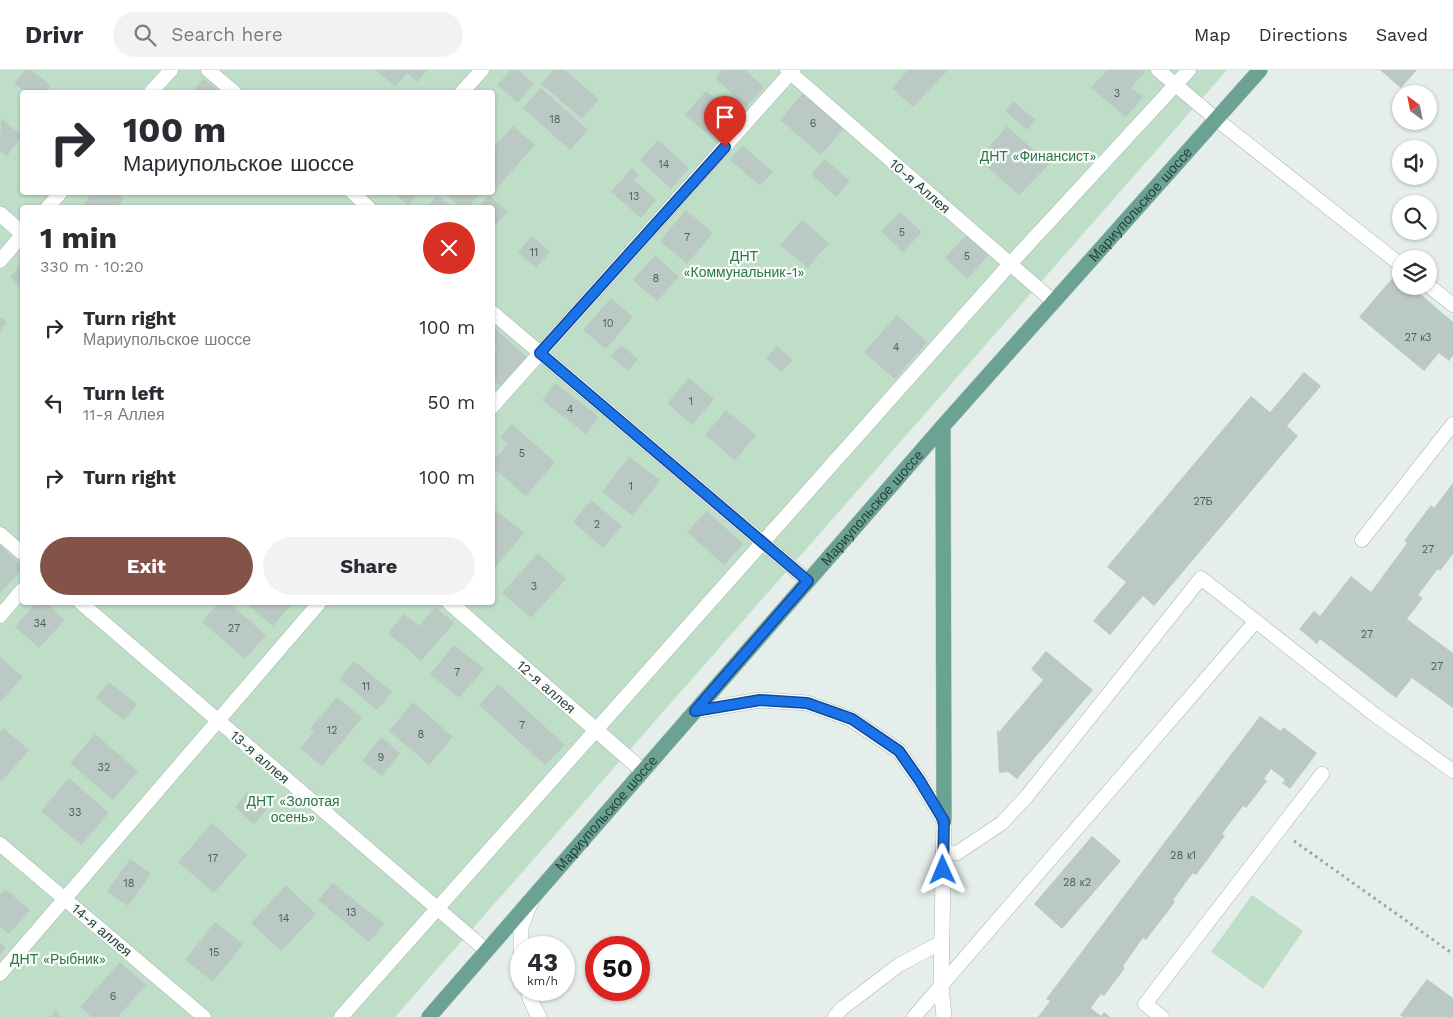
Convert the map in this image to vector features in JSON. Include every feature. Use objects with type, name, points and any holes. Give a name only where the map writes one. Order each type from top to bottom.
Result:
[{"type":"main road","name":"Мариупольское шоссе","points":[[429,1017],[943,426],[1260,70]]},
{"type":"main road","points":[[0,214],[20,232]]},
{"type":"main road","points":[[943,426],[944,821],[941,986],[944,1017]]},
{"type":"main road","name":"12-я аллея","points":[[452,605],[643,771]]},
{"type":"main road","points":[[695,711],[760,700],[807,703],[852,719],[899,751],[944,821]]},
{"type":"main road","points":[[521,936],[521,927],[532,899]]},
{"type":"main road","points":[[531,1001],[539,1017]]},
{"type":"lane","points":[[153,90],[171,70]]},
{"type":"lane","points":[[208,70],[232,90]]},
{"type":"lane","points":[[464,90],[482,70]]},
{"type":"lane","points":[[1158,70],[1216,120],[1392,258]]},
{"type":"lane","points":[[341,1017],[1010,264],[1189,70]]},
{"type":"lane","points":[[495,404],[790,71]]},
{"type":"lane","name":"10-я Аллея","points":[[790,71],[1054,302]]},
{"type":"lane","points":[[50,205],[58,195]]},
{"type":"lane","points":[[356,195],[367,203]]},
{"type":"lane","points":[[0,261],[20,236]]},
{"type":"lane","points":[[1437,292],[1453,305]]},
{"type":"lane","points":[[495,315],[808,581]]},
{"type":"lane","points":[[1362,540],[1453,424]]},
{"type":"lane","points":[[0,534],[20,552]]},
{"type":"lane","points":[[943,852],[958,853],[1002,823],[1027,796],[1201,578],[1375,715],[1453,771]]},
{"type":"lane","points":[[0,616],[20,592]]},
{"type":"lane","name":"13-я аллея","points":[[83,605],[487,951]]},
{"type":"lane","points":[[0,974],[317,605]]},
{"type":"lane","points":[[914,1017],[1256,621]]},
{"type":"lane","points":[[1162,1017],[1145,1004],[1322,774]]},
{"type":"lane","name":"14-я аллея","points":[[0,844],[204,1017]]},
{"type":"lane","points":[[835,1017],[841,1009],[899,965],[942,942]]},
{"type":"path","points":[[1279,830],[1453,954]]},
{"type":"green space","points":[[0,70],[1227,70],[395,1017],[0,1017]]},
{"type":"green space","points":[[1252,895],[1303,931],[1263,989],[1211,952]]},
{"type":"building","points":[[25,70],[32,70],[51,86],[48,90],[23,90],[14,83]]},
{"type":"building","points":[[376,70],[427,70],[417,82],[407,73],[395,87]]},
{"type":"building","points":[[511,70],[518,70],[534,84],[518,103],[497,85]]},
{"type":"building","points":[[553,70],[565,70],[599,99],[582,119],[541,84]]},
{"type":"building","points":[[722,70],[745,70],[764,87],[746,107],[715,78]]},
{"type":"building","points":[[908,70],[948,70],[913,107],[892,88]]},
{"type":"building","points":[[1107,70],[1142,70],[1145,72],[1131,88],[1143,97],[1126,117],[1091,88]]},
{"type":"building","points":[[1380,70],[1417,70],[1404,85],[1398,85]]},
{"type":"building","points":[[203,79],[218,90],[195,90]]},
{"type":"building","points":[[541,88],[588,130],[570,150],[523,108]]},
{"type":"building","points":[[706,91],[737,118],[717,142],[685,115]]},
{"type":"building","points":[[804,92],[845,127],[821,155],[780,120]]},
{"type":"building","points":[[1013,101],[1036,120],[1027,130],[1005,111]]},
{"type":"building","points":[[1,118],[20,134],[20,139],[7,156],[0,150]]},
{"type":"building","points":[[513,126],[535,145],[496,189],[495,188],[495,146]]},
{"type":"building","points":[[1007,126],[1049,164],[1019,195],[978,159]]},
{"type":"building","points":[[658,140],[689,168],[671,189],[640,160]]},
{"type":"building","points":[[742,145],[773,172],[760,186],[730,160]]},
{"type":"building","points":[[825,159],[850,181],[836,197],[811,174]]},
{"type":"building","points":[[632,168],[639,174],[634,180],[656,200],[641,218],[611,192]]},
{"type":"building","points":[[90,195],[119,195],[124,199],[119,205],[86,205],[84,203]]},
{"type":"building","points":[[396,195],[416,195],[408,205]]},
{"type":"building","points":[[437,195],[449,205],[429,205]]},
{"type":"building","points":[[447,195],[478,195],[470,205],[458,205]]},
{"type":"building","points":[[489,195],[508,212],[495,226],[495,205],[480,205]]},
{"type":"building","points":[[686,210],[713,233],[687,264],[660,241]]},
{"type":"building","points":[[900,212],[922,232],[903,252],[881,231]]},
{"type":"building","points":[[802,220],[829,243],[808,268],[780,245]]},
{"type":"building","points":[[968,233],[990,254],[967,279],[945,258]]},
{"type":"building","points":[[532,236],[550,252],[536,268],[518,252]]},
{"type":"building","points":[[655,255],[679,277],[657,301],[633,280]]},
{"type":"building","points":[[20,265],[20,286],[10,277]]},
{"type":"building","points":[[1392,279],[1392,295],[1422,295],[1453,322],[1453,355],[1449,361],[1439,353],[1424,371],[1359,317]]},
{"type":"building","points":[[611,298],[633,317],[606,349],[583,330]]},
{"type":"building","points":[[897,315],[927,342],[895,379],[864,352]]},
{"type":"building","points":[[0,317],[7,322],[0,331]]},
{"type":"building","points":[[495,329],[527,357],[501,386],[495,381],[495,347],[497,345],[495,344]]},
{"type":"building","points":[[621,345],[638,359],[628,371],[611,357]]},
{"type":"building","points":[[777,346],[793,360],[781,372],[766,358]]},
{"type":"building","points":[[1304,372],[1321,386],[1287,426],[1298,436],[1154,606],[1143,596],[1110,635],[1093,621],[1126,582],[1107,567],[1251,396],[1270,412]]},
{"type":"building","points":[[689,378],[714,399],[692,425],[667,403]]},
{"type":"building","points":[[555,383],[599,417],[586,434],[542,400]]},
{"type":"building","points":[[726,410],[756,435],[735,460],[705,435]]},
{"type":"building","points":[[512,424],[555,462],[526,496],[495,470],[495,459],[508,444],[500,437]]},
{"type":"building","points":[[629,457],[660,480],[633,516],[602,492]]},
{"type":"building","points":[[1453,483],[1453,554],[1440,571],[1438,569],[1418,595],[1423,598],[1407,619],[1453,653],[1453,708],[1412,678],[1396,698],[1320,639],[1317,644],[1299,629],[1314,611],[1320,616],[1351,576],[1371,592],[1407,543],[1404,541],[1431,505],[1434,508]]},
{"type":"building","points":[[591,500],[622,526],[603,548],[573,522]]},
{"type":"building","points":[[495,509],[524,533],[495,567]]},
{"type":"building","points":[[707,511],[743,544],[724,565],[687,532]]},
{"type":"building","points":[[0,545],[20,564],[20,572],[0,593]]},
{"type":"building","points":[[538,553],[566,579],[531,618],[502,593]]},
{"type":"building","points":[[33,605],[48,605],[65,620],[39,648],[15,627]]},
{"type":"building","points":[[216,605],[231,605],[266,635],[245,659],[202,622]]},
{"type":"building","points":[[250,605],[291,605],[273,626]]},
{"type":"building","points":[[435,607],[454,623],[421,661],[388,633],[404,614],[419,626]]},
{"type":"building","points":[[454,645],[484,669],[459,698],[430,674]]},
{"type":"building","points":[[1046,651],[1093,690],[1017,779],[1008,772],[999,773],[997,730],[999,732],[1043,680],[1031,669]]},
{"type":"building","points":[[0,657],[23,677],[0,702]]},
{"type":"building","points":[[354,661],[392,692],[377,710],[340,679]]},
{"type":"building","points":[[109,682],[137,704],[124,720],[96,698]]},
{"type":"building","points":[[498,684],[565,745],[545,765],[479,705]]},
{"type":"building","points":[[337,697],[362,718],[322,766],[300,748],[314,732],[310,729]]},
{"type":"building","points":[[413,702],[453,737],[429,765],[389,731]]},
{"type":"building","points":[[1260,716],[1281,731],[1283,727],[1317,753],[1290,789],[1282,783],[1285,780],[1271,769],[1264,779],[1267,781],[1246,808],[1243,806],[1222,834],[1225,836],[1196,875],[1193,873],[1173,900],[1175,902],[1146,940],[1143,938],[1123,966],[1125,968],[1104,996],[1101,994],[1091,1008],[1101,1016],[1104,1012],[1110,1017],[1038,1017],[1050,1001],[1046,999]]},
{"type":"building","points":[[3,728],[29,750],[2,781],[0,780],[0,732]]},
{"type":"building","points":[[95,734],[138,771],[113,800],[70,763]]},
{"type":"building","points":[[381,737],[400,753],[382,776],[362,761]]},
{"type":"building","points":[[69,778],[109,813],[81,845],[41,811]]},
{"type":"building","points":[[247,792],[267,809],[254,824],[235,807]]},
{"type":"building","points":[[212,823],[247,855],[214,893],[178,862]]},
{"type":"building","points":[[1092,836],[1121,861],[1062,929],[1034,904]]},
{"type":"building","points":[[130,859],[151,874],[128,906],[107,891]]},
{"type":"building","points":[[333,883],[384,924],[369,942],[318,900]]},
{"type":"building","points":[[286,885],[316,914],[281,951],[251,923]]},
{"type":"building","points":[[5,889],[30,910],[9,934],[0,926],[0,895]]},
{"type":"building","points":[[215,922],[243,944],[213,982],[185,960]]},
{"type":"building","points":[[0,942],[6,948],[0,955]]},
{"type":"building","points":[[120,962],[146,985],[118,1017],[92,1017],[80,1007]]},
{"type":"building","points":[[1427,979],[1453,998],[1453,1017],[1403,1017],[1400,1015]]},
{"type":"building","points":[[56,1011],[61,1017],[50,1017]]},
{"type":"route","points":[[725,147],[540,353],[808,581],[695,711],[760,700],[807,703],[852,719],[899,751],[920,781],[944,821],[942,844],[943,870]]},
{"type":"park label","name":"ДНТ «Финансист»","points":[[1038,156]]},
{"type":"park label","name":"ДНТ «Коммунальник-1»","points":[[744,264]]},
{"type":"park label","name":"ДНТ «Золотая осень»","points":[[293,810]]},
{"type":"park label","name":"ДНТ «Рыбник»","points":[[58,959]]}]
